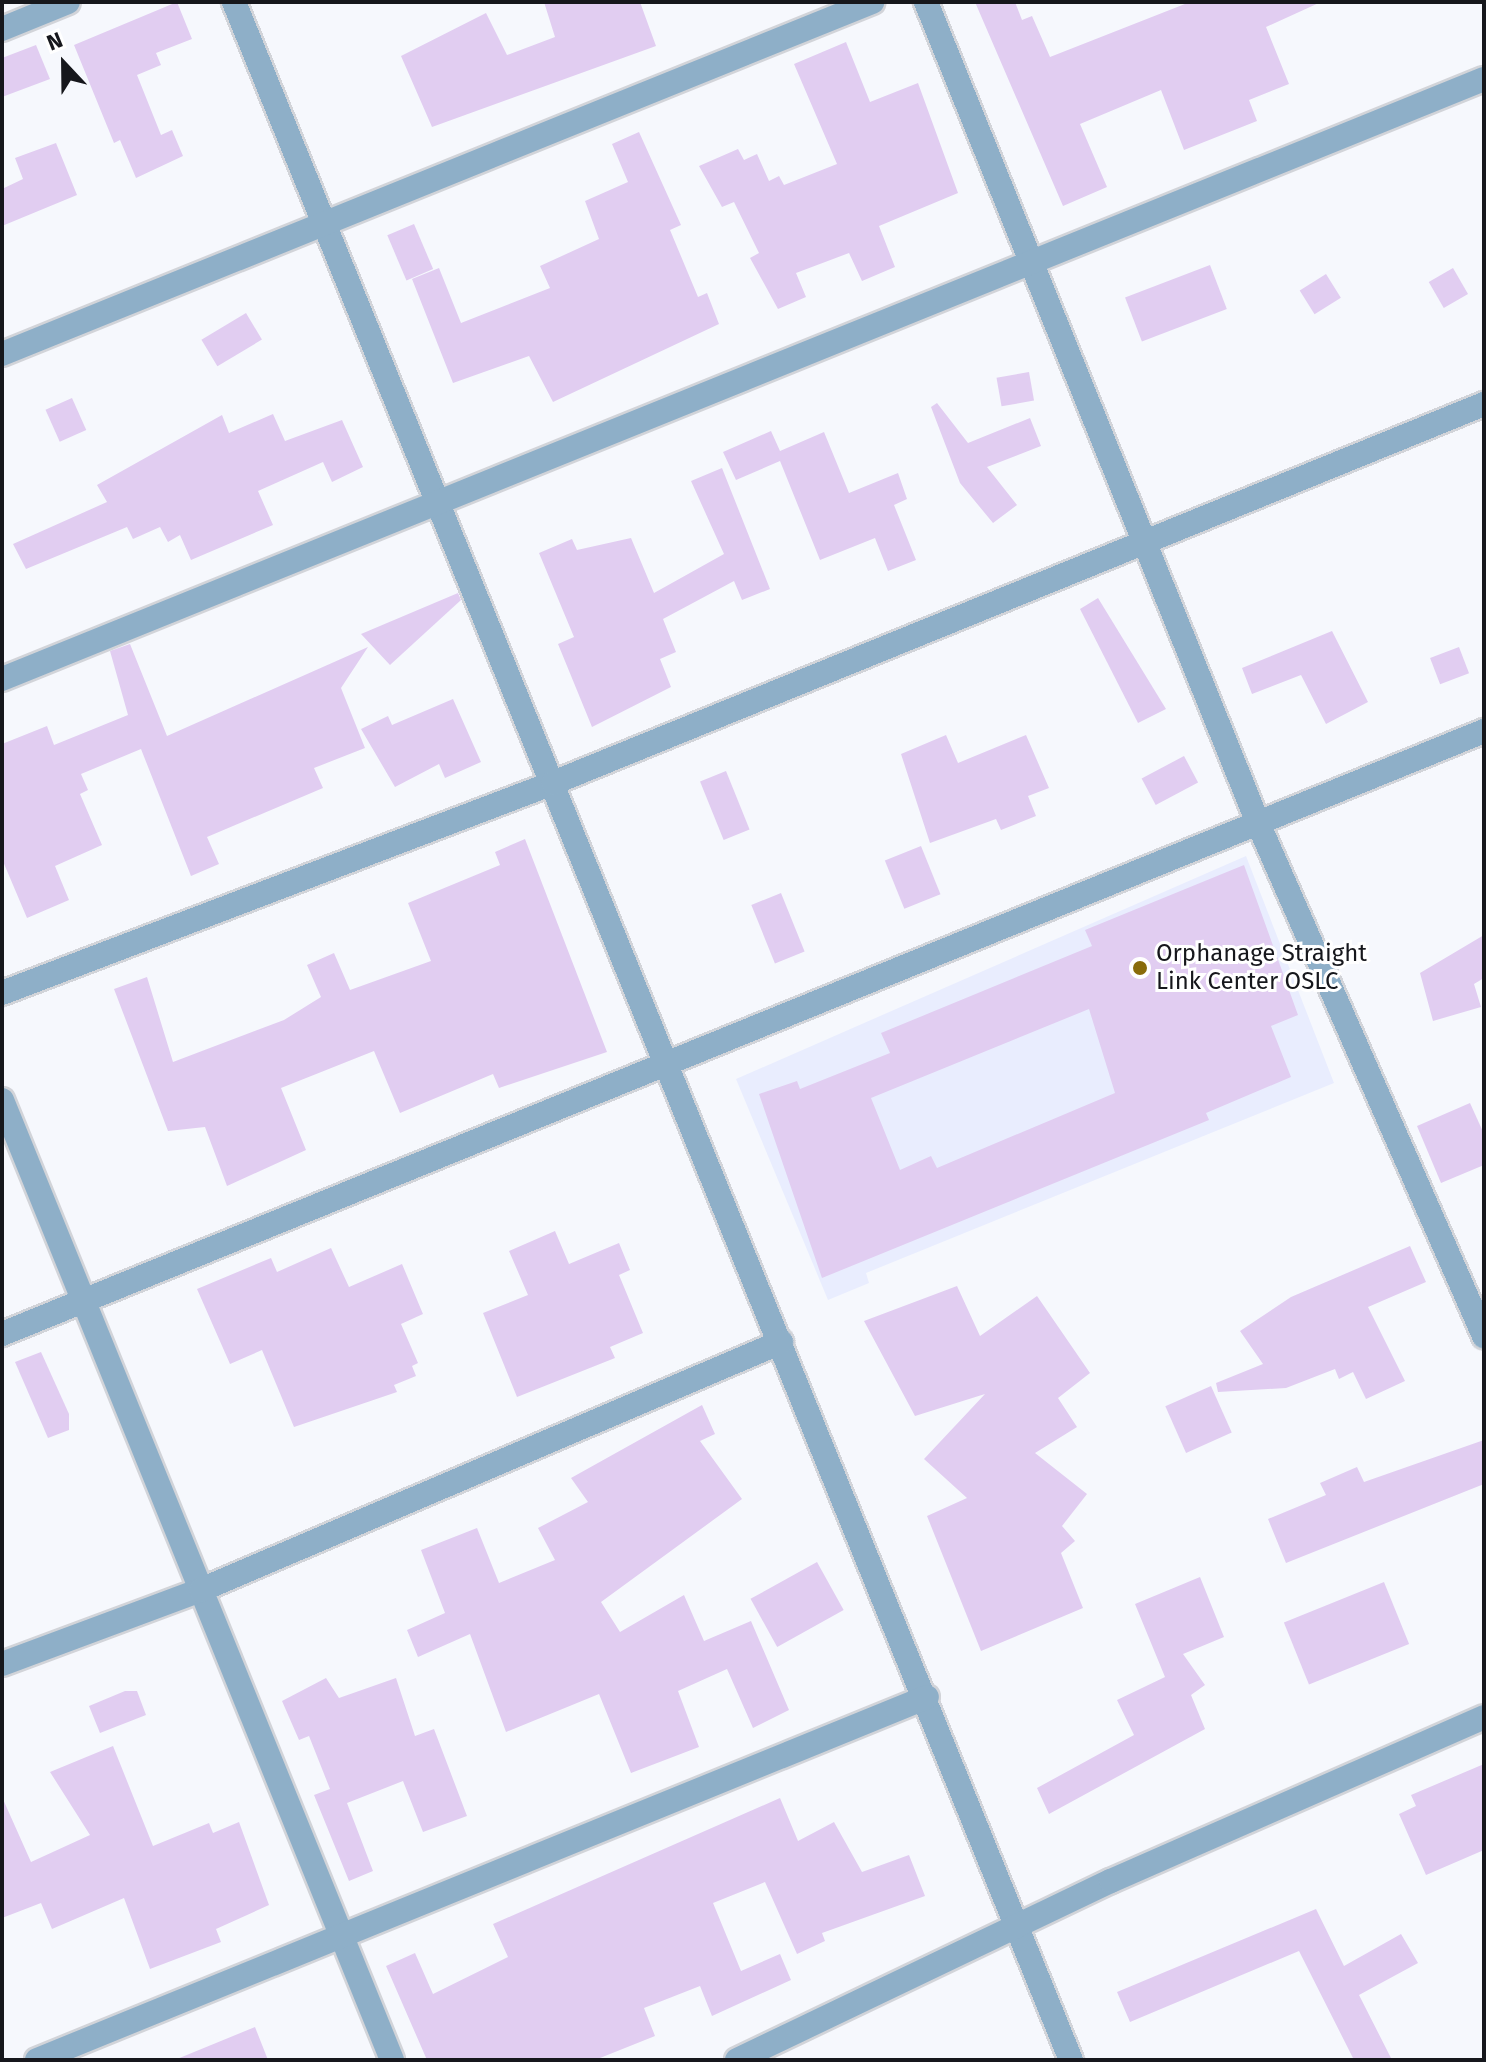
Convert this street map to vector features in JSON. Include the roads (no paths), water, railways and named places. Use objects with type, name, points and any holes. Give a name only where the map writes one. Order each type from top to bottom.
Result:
[{"type":"street","points":[[2,29],[68,2]]},
{"type":"street","points":[[234,2],[927,1697],[1015,1931],[1071,2060]]},
{"type":"street","points":[[2,354],[872,2]]},
{"type":"street","points":[[926,2],[1258,823],[1484,1336]]},
{"type":"street","points":[[2,679],[1484,79]]},
{"type":"street","points":[[2,993],[553,783],[1484,404]]},
{"type":"street","points":[[2,1334],[1484,731]]},
{"type":"street","points":[[2,1100],[392,2060]]},
{"type":"street","points":[[2,1664],[201,1590],[781,1342]]},
{"type":"street","points":[[37,2060],[927,1697]]},
{"type":"street","points":[[737,2060],[1484,1717]]},
{"type":"place","name":"Orphanage Straight Link Center OSLC","points":[[1140,968]]}]
